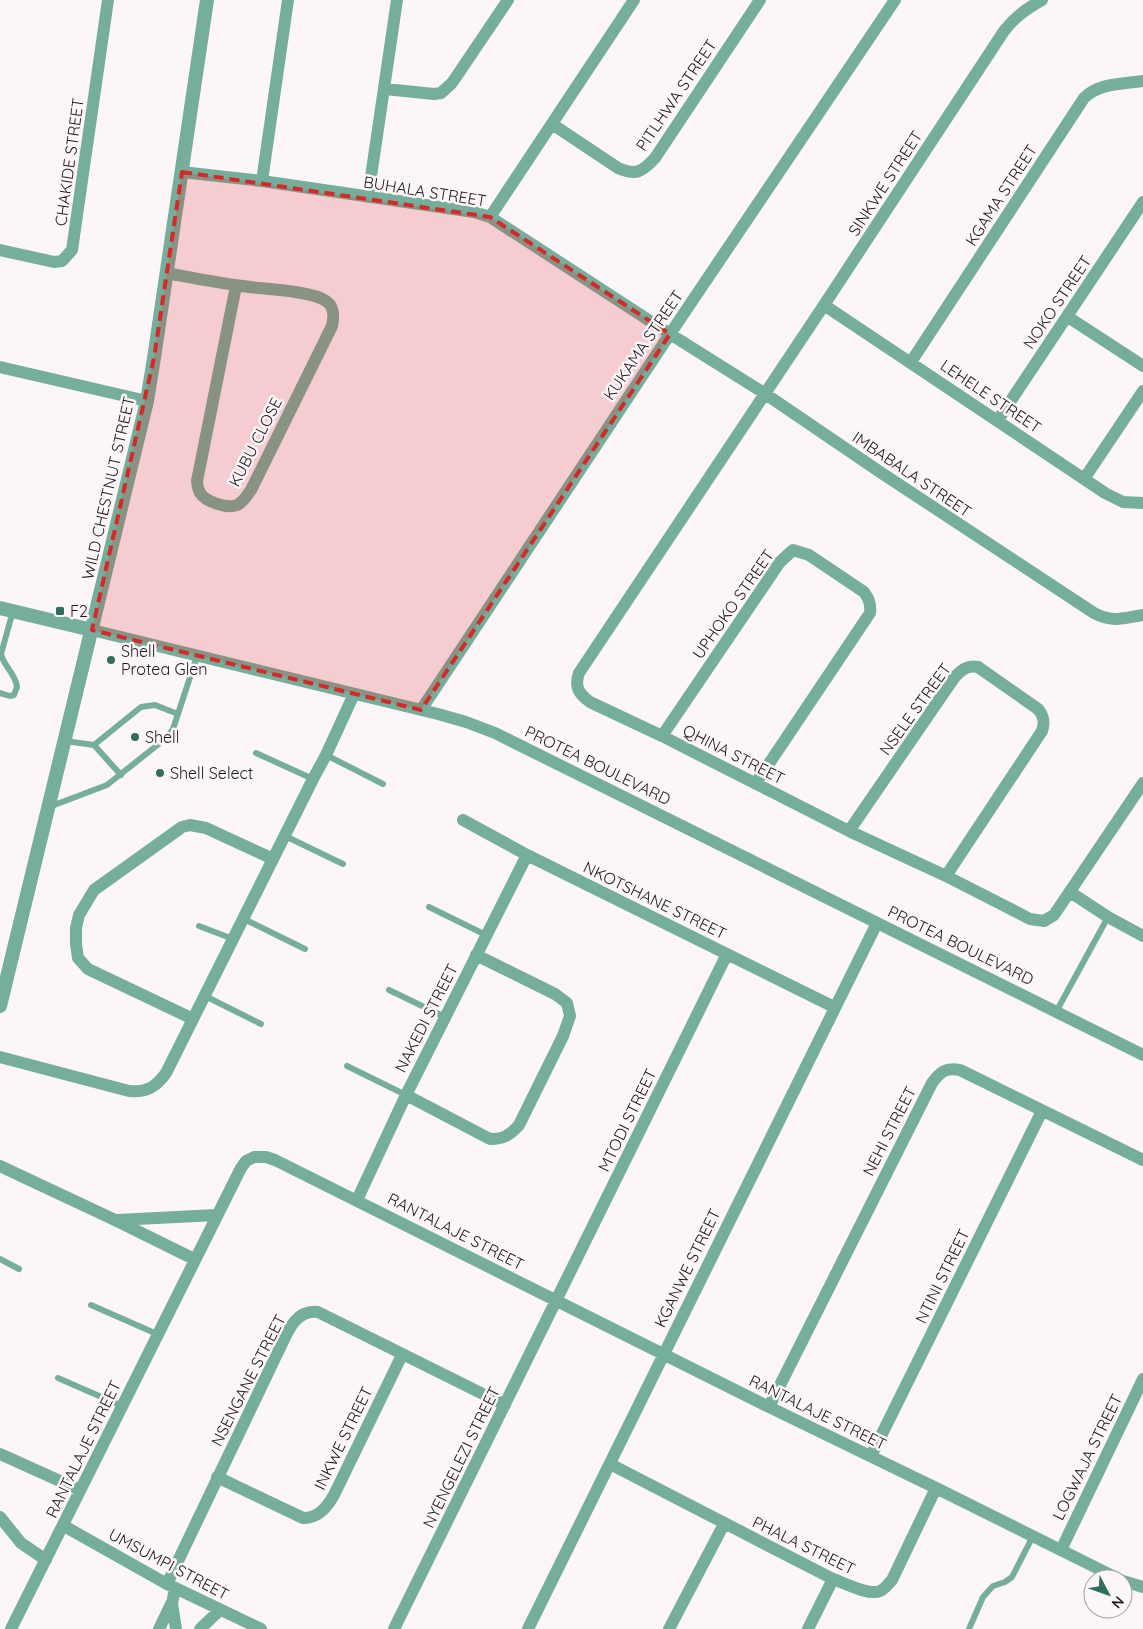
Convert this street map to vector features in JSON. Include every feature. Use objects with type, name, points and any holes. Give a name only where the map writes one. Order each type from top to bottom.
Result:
[{"type":"street","name":"CHAKIDE STREET","points":[[0,250],[54,262],[62,261],[72,250],[108,0]]},
{"type":"street","name":"WILD CHESTNUT STREET","points":[[0,1006],[147,401],[207,0]]},
{"type":"street","points":[[262,181],[288,0]]},
{"type":"street","points":[[368,197],[397,0]]},
{"type":"street","points":[[385,89],[434,94],[446,89],[508,0]]},
{"type":"street","points":[[490,217],[634,0]]},
{"type":"street","name":"PITLHWA STREET","points":[[552,124],[618,168],[629,173],[643,169],[655,158],[760,0]]},
{"type":"street","name":"KUKAMA STREET","points":[[421,710],[670,334],[895,0]]},
{"type":"street","name":"SINKWE STREET","points":[[764,393],[1004,32],[1019,14],[1042,0]]},
{"type":"street","name":"KGAMA STREET","points":[[911,362],[1084,98],[1092,91],[1107,85],[1143,81]]},
{"type":"street","name":"BUHALA STREET","points":[[182,172],[262,181],[474,212],[490,217],[670,334]]},
{"type":"street","name":"NOKO STREET","points":[[998,420],[1143,202]]},
{"type":"street","name":"KUBU CLOSE","points":[[166,273],[236,286],[315,296],[328,302],[334,316],[332,326],[245,499],[240,503],[227,506],[205,498],[198,488],[197,481],[236,286]]},
{"type":"street","name":"LEHELE STREET","points":[[824,305],[1105,493],[1123,502],[1143,503]]},
{"type":"street","points":[[1068,317],[1143,366]]},
{"type":"street","name":"IMBABALA STREET","points":[[670,334],[764,393],[1094,614],[1105,619],[1115,620],[1143,615]]},
{"type":"street","points":[[0,367],[147,401]]},
{"type":"street","points":[[1084,479],[1143,391]]},
{"type":"street","name":"QHINA STREET","points":[[764,393],[579,673],[576,680],[576,689],[582,696],[590,702],[662,736],[849,831],[946,876],[1030,919],[1038,921],[1050,919],[1054,915],[1143,783]]},
{"type":"street","name":"UPHOKO STREET","points":[[662,736],[780,562],[793,550],[805,552],[864,592],[869,598],[870,613],[756,783]]},
{"type":"street","name":"PROTEA BOULEVARD","points":[[7,610],[421,710],[466,722],[495,733],[1143,1055]]},
{"type":"street","name":"NSELE STREET","points":[[849,831],[954,678],[959,672],[969,666],[978,667],[1038,709],[1043,717],[1044,724],[1042,731],[946,876]]},
{"type":"street","points":[[0,1057],[129,1091],[146,1090],[155,1087],[166,1073],[244,919],[326,755],[354,694]]},
{"type":"street","name":"NKOTSHANE STREET","points":[[464,820],[527,855],[834,1007]]},
{"type":"street","points":[[192,1019],[99,976],[84,965],[78,958],[76,928],[86,901],[94,890],[108,879],[182,827],[190,825],[206,828],[273,859]]},
{"type":"street","name":"NAKEDI STREET","points":[[357,1200],[406,1095],[527,855]]},
{"type":"street","points":[[1070,892],[1108,917],[1143,936]]},
{"type":"street","name":"KGANWE STREET","points":[[528,1629],[877,923]]},
{"type":"street","name":"MTODI STREET","points":[[557,1300],[727,954]]},
{"type":"street","name":"NAKEDI STREET","points":[[406,1095],[490,1139],[505,1138],[519,1124],[563,1036],[570,1016],[569,1008],[563,998],[476,955]]},
{"type":"street","name":"NEHI STREET","points":[[769,1407],[932,1083],[938,1074],[945,1069],[960,1070],[1143,1160]]},
{"type":"street","name":"NTINI STREET","points":[[871,1456],[1042,1111]]},
{"type":"street","name":"RANTALAJE STREET","points":[[11,1629],[64,1526],[216,1215],[246,1161],[260,1156],[275,1160],[357,1200],[769,1407],[1099,1569]]},
{"type":"street","points":[[0,1166],[115,1220],[194,1260]]},
{"type":"street","points":[[115,1220],[216,1215]]},
{"type":"street","name":"NYENGELEZI STREET","points":[[394,1629],[557,1300]]},
{"type":"street","name":"NSENGANE STREET","points":[[172,1604],[171,1586],[217,1477],[292,1324],[304,1313],[310,1311],[318,1312],[505,1405]]},
{"type":"street","name":"INKWE STREET","points":[[217,1477],[303,1518],[316,1516],[328,1505],[334,1495],[402,1355]]},
{"type":"street","name":"LOGWAJA STREET","points":[[1061,1550],[1143,1379]]},
{"type":"street","points":[[0,1454],[80,1490]]},
{"type":"street","name":"PHALA STREET","points":[[610,1464],[833,1579],[867,1592],[875,1592],[885,1587],[892,1580],[936,1488]]},
{"type":"street","points":[[0,1517],[20,1543],[46,1560]]},
{"type":"street","points":[[670,1629],[724,1524]]},
{"type":"street","name":"UMSUMPI STREET","points":[[64,1526],[171,1586],[260,1629]]},
{"type":"street","points":[[808,1629],[833,1579]]},
{"type":"street","points":[[159,1629],[172,1604]]},
{"type":"street","points":[[172,1604],[176,1629]]},
{"type":"street","points":[[200,1629],[220,1610]]},
{"type":"lane","points":[[0,693],[10,696],[14,695],[17,687],[14,677],[3,662],[1,654],[7,610]]},
{"type":"lane","points":[[49,807],[107,785],[165,739],[173,729],[197,656]]},
{"type":"lane","points":[[94,745],[142,707],[156,705],[178,714]]},
{"type":"lane","points":[[65,741],[94,745],[121,775]]},
{"type":"lane","points":[[256,753],[313,779]]},
{"type":"lane","points":[[326,755],[383,784]]},
{"type":"lane","points":[[285,836],[343,864]]},
{"type":"lane","points":[[429,907],[486,935]]},
{"type":"lane","points":[[1056,1012],[1108,917]]},
{"type":"lane","points":[[244,919],[305,949]]},
{"type":"lane","points":[[199,926],[233,939]]},
{"type":"lane","points":[[389,990],[445,1017]]},
{"type":"lane","points":[[205,996],[261,1024]]},
{"type":"lane","points":[[347,1066],[406,1095]]},
{"type":"lane","points":[[0,1259],[19,1269]]},
{"type":"lane","points":[[91,1306],[157,1334]]},
{"type":"lane","points":[[58,1378],[122,1406]]},
{"type":"lane","points":[[968,1629],[983,1597],[993,1586],[1005,1582],[1012,1577],[1033,1536]]},
{"type":"highlighted area","points":[[182,172],[490,217],[670,334],[421,710],[92,630],[154,358]]},
{"type":"place","name":"F2","points":[[60,611]]},
{"type":"place","name":"Shell Protea Glen","points":[[111,660]]},
{"type":"place","name":"Shell","points":[[135,737]]},
{"type":"place","name":"Shell Select","points":[[160,773]]}]
